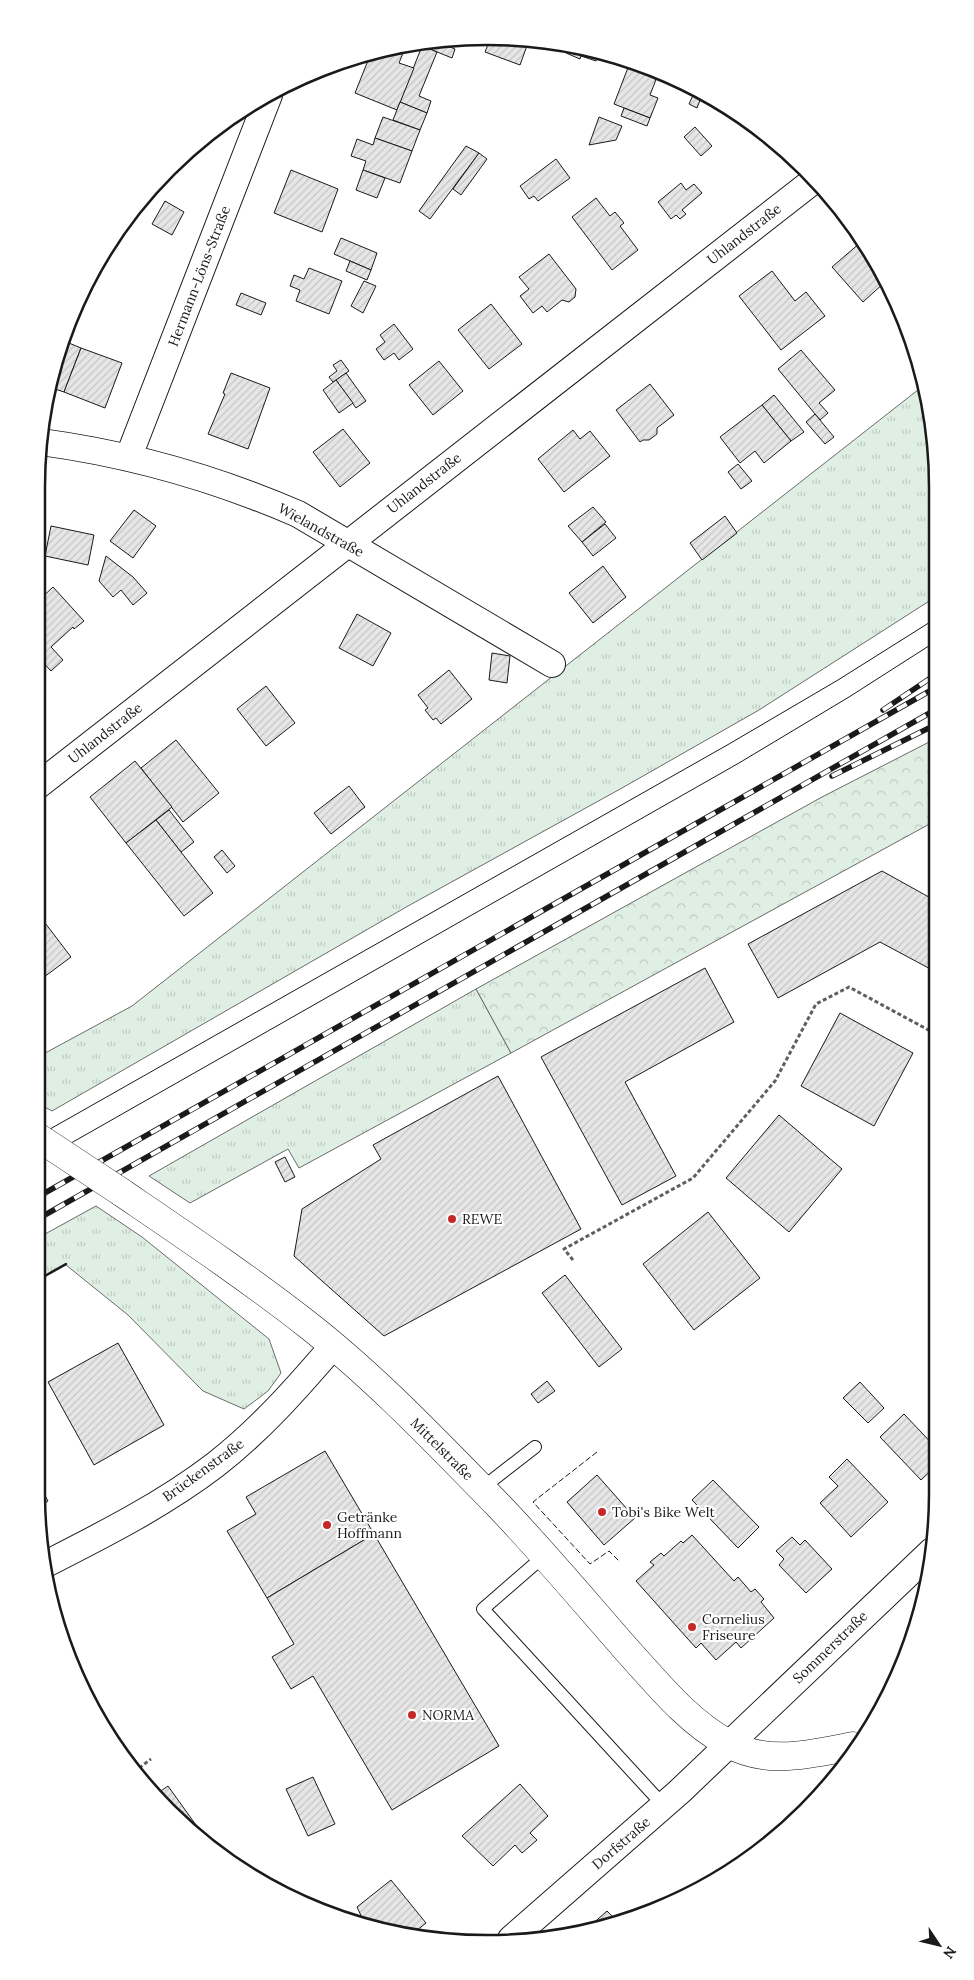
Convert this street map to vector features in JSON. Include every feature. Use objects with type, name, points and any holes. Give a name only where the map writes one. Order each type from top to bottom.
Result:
[{"type":"main road","name":"Mittelstraße","points":[[45,1142],[121,1192],[282,1306],[333,1346],[404,1410],[481,1489],[544,1556],[671,1698],[700,1725],[729,1744],[751,1753],[775,1757],[802,1756],[849,1747]]},
{"type":"street","name":"Hermann-Löns-Straße","points":[[129,456],[265,104]]},
{"type":"street","name":"Uhlandstraße","points":[[45,780],[809,184]]},
{"type":"street","name":"Wielandstraße","points":[[48,443],[129,456],[213,480],[298,514],[552,664]]},
{"type":"street","name":"Brückenstraße","points":[[51,1562],[161,1501],[215,1465],[261,1425],[333,1346]]},
{"type":"street","name":"Sommerstraße","points":[[729,1744],[924,1559]]},
{"type":"street","name":"Dorfstraße","points":[[517,1934],[664,1806],[729,1744]]},
{"type":"lane","points":[[481,1489],[535,1447]]},
{"type":"lane","points":[[544,1556],[483,1609],[664,1806]]},
{"type":"path","points":[[572,1260],[564,1249],[693,1178],[775,1082],[816,1004],[849,986],[929,1029]]},
{"type":"path","points":[[140,1767],[151,1759]]},
{"type":"green space","points":[[918,390],[928,458],[929,601],[759,710],[408,906],[52,1111],[45,1107],[45,1053],[132,1006]]},
{"type":"green space","points":[[929,742],[929,824],[511,1053],[476,989],[822,797]]},
{"type":"green space","points":[[476,989],[511,1053],[299,1168],[288,1149],[190,1203],[149,1176]]},
{"type":"green space","points":[[96,1206],[142,1237],[269,1339],[281,1373],[268,1391],[244,1409],[203,1391],[128,1315],[66,1265],[45,1276],[45,1234]]},
{"type":"building","points":[[488,45],[526,47],[520,65],[485,52]]},
{"type":"building","points":[[450,47],[455,49],[452,58],[430,49]]},
{"type":"building","points":[[429,49],[437,52],[419,96],[431,101],[427,113],[400,102],[420,50]]},
{"type":"building","points":[[402,53],[399,63],[414,68],[397,110],[355,93],[368,62]]},
{"type":"building","points":[[566,53],[597,59],[596,61],[581,56],[580,59]]},
{"type":"building","points":[[628,68],[656,79],[650,95],[658,98],[650,118],[614,104]]},
{"type":"building","points":[[693,96],[700,100],[697,108],[689,104]]},
{"type":"building","points":[[400,102],[427,113],[420,130],[393,120]]},
{"type":"building","points":[[624,108],[650,118],[647,126],[621,116]]},
{"type":"building","points":[[383,117],[420,130],[412,151],[375,138]]},
{"type":"building","points":[[599,117],[622,126],[616,140],[589,145]]},
{"type":"building","points":[[695,127],[712,146],[701,156],[684,137]]},
{"type":"building","points":[[375,138],[412,151],[400,183],[363,170],[366,161],[351,156],[357,139],[373,145]]},
{"type":"building","points":[[466,146],[479,153],[430,219],[419,211]]},
{"type":"building","points":[[479,153],[487,159],[461,195],[453,189]]},
{"type":"building","points":[[556,159],[570,178],[538,201],[534,196],[529,199],[520,186]]},
{"type":"building","points":[[291,170],[338,189],[322,232],[274,213]]},
{"type":"building","points":[[363,170],[385,178],[377,198],[356,190]]},
{"type":"building","points":[[681,183],[686,190],[694,184],[702,193],[682,210],[686,214],[680,219],[676,215],[671,219],[658,202]]},
{"type":"building","points":[[596,198],[610,216],[615,212],[624,223],[620,226],[638,250],[612,270],[572,217]]},
{"type":"building","points":[[165,201],[184,212],[172,235],[152,224]]},
{"type":"building","points":[[341,238],[377,253],[371,270],[334,254]]},
{"type":"building","points":[[857,245],[880,286],[863,302],[832,267]]},
{"type":"building","points":[[549,254],[576,289],[575,297],[569,302],[562,300],[547,312],[542,306],[533,313],[520,296],[529,289],[519,277]]},
{"type":"building","points":[[350,261],[371,270],[367,280],[346,271]]},
{"type":"building","points":[[309,268],[342,281],[329,314],[296,301],[300,290],[290,286],[294,275],[304,279]]},
{"type":"building","points":[[772,271],[795,301],[806,292],[825,316],[781,350],[739,296]]},
{"type":"building","points":[[364,281],[376,286],[363,313],[351,306]]},
{"type":"building","points":[[241,293],[266,303],[261,315],[236,305]]},
{"type":"building","points":[[491,304],[522,344],[489,369],[458,330]]},
{"type":"building","points":[[394,324],[413,349],[399,360],[394,353],[384,360],[376,349],[385,342],[380,335]]},
{"type":"building","points":[[69,343],[81,348],[64,392],[56,389]]},
{"type":"building","points":[[81,348],[122,363],[105,408],[64,392]]},
{"type":"building","points":[[801,350],[835,390],[819,403],[828,413],[820,420],[778,369]]},
{"type":"building","points":[[341,360],[349,371],[333,382],[329,377],[337,371],[333,365]]},
{"type":"building","points":[[439,361],[463,391],[433,415],[409,385]]},
{"type":"building","points":[[231,373],[270,388],[248,449],[208,434],[225,394],[223,393]]},
{"type":"building","points":[[346,373],[366,401],[356,408],[336,380]]},
{"type":"building","points":[[336,380],[353,403],[339,413],[323,390]]},
{"type":"building","points":[[650,384],[674,415],[657,428],[657,434],[649,440],[640,442],[616,410]]},
{"type":"building","points":[[774,395],[804,432],[791,441],[762,405]]},
{"type":"building","points":[[762,405],[791,441],[764,463],[755,451],[740,463],[720,437]]},
{"type":"building","points":[[815,414],[834,437],[825,444],[806,422]]},
{"type":"building","points":[[343,429],[370,463],[340,487],[313,452]]},
{"type":"building","points":[[573,430],[580,439],[590,431],[610,456],[564,492],[538,459]]},
{"type":"building","points":[[738,464],[752,481],[741,489],[728,472]]},
{"type":"building","points":[[593,507],[606,522],[582,542],[568,526]]},
{"type":"building","points":[[134,510],[156,526],[133,558],[110,541]]},
{"type":"building","points":[[725,516],[737,533],[702,560],[690,543]]},
{"type":"building","points":[[605,524],[616,538],[593,556],[582,542]]},
{"type":"building","points":[[51,526],[94,535],[88,565],[45,556]]},
{"type":"building","points":[[106,556],[133,577],[147,593],[133,605],[121,590],[113,597],[99,581]]},
{"type":"building","points":[[603,566],[626,597],[593,623],[569,593]]},
{"type":"building","points":[[53,587],[84,621],[74,629],[73,627],[51,647],[63,660],[51,671],[45,665],[45,595]]},
{"type":"building","points":[[357,614],[391,633],[373,666],[339,648]]},
{"type":"building","points":[[492,653],[510,656],[507,683],[489,680]]},
{"type":"building","points":[[449,670],[472,699],[441,724],[436,718],[433,720],[425,710],[428,708],[418,695]]},
{"type":"building","points":[[266,686],[295,723],[266,746],[237,709]]},
{"type":"building","points":[[176,740],[219,793],[183,822],[141,768]]},
{"type":"building","points":[[135,761],[172,807],[126,843],[90,797]]},
{"type":"building","points":[[349,786],[365,807],[331,834],[314,813]]},
{"type":"building","points":[[169,810],[194,842],[181,852],[156,820]]},
{"type":"building","points":[[156,820],[213,893],[184,916],[126,843]]},
{"type":"building","points":[[222,850],[235,866],[227,873],[214,857]]},
{"type":"building","points":[[882,871],[929,897],[929,968],[880,942],[778,998],[748,944]]},
{"type":"building","points":[[45,923],[71,957],[45,976]]},
{"type":"building","points":[[705,968],[734,1022],[625,1082],[676,1176],[622,1205],[541,1057]]},
{"type":"building","points":[[840,1013],[913,1053],[874,1126],[801,1086]]},
{"type":"building","points":[[498,1076],[581,1229],[384,1336],[294,1256],[302,1209],[381,1159],[373,1145]]},
{"type":"building","points":[[779,1115],[842,1169],[789,1232],[726,1178]]},
{"type":"building","points":[[285,1157],[295,1177],[285,1182],[275,1162]]},
{"type":"building","points":[[708,1212],[760,1278],[694,1330],[643,1264]]},
{"type":"building","points":[[565,1275],[622,1349],[599,1367],[542,1293]]},
{"type":"building","points":[[118,1343],[164,1425],[94,1465],[48,1382]]},
{"type":"building","points":[[547,1381],[555,1391],[538,1403],[531,1394]]},
{"type":"building","points":[[860,1382],[884,1408],[868,1423],[843,1398]]},
{"type":"building","points":[[904,1414],[929,1440],[929,1472],[921,1480],[880,1437]]},
{"type":"building","points":[[325,1451],[374,1534],[267,1598],[227,1531],[256,1514],[246,1497]]},
{"type":"building","points":[[847,1459],[888,1502],[851,1537],[820,1503],[838,1486],[829,1477]]},
{"type":"building","name":"Tobi's Bike Welt","points":[[597,1475],[635,1518],[604,1545],[567,1502]]},
{"type":"building","points":[[713,1480],[759,1527],[738,1548],[692,1500]]},
{"type":"building","points":[[374,1534],[499,1746],[392,1810],[313,1676],[291,1689],[272,1657],[294,1644],[267,1598]]},
{"type":"building","points":[[692,1535],[734,1581],[738,1577],[751,1592],[755,1589],[764,1599],[761,1602],[774,1618],[741,1648],[736,1642],[716,1660],[701,1643],[696,1648],[636,1581],[654,1565],[650,1562],[661,1553],[664,1556],[681,1541],[683,1543]]},
{"type":"building","points":[[792,1537],[800,1545],[805,1540],[832,1569],[806,1593],[779,1565],[784,1559],[776,1551]]},
{"type":"building","points":[[313,1777],[335,1824],[308,1836],[286,1789]]},
{"type":"building","points":[[520,1784],[548,1816],[530,1833],[537,1840],[522,1853],[515,1845],[493,1866],[462,1836]]},
{"type":"building","points":[[168,1786],[196,1825],[174,1806],[161,1791]]},
{"type":"building","points":[[391,1880],[426,1923],[418,1929],[401,1927],[362,1917],[357,1907]]},
{"type":"building","points":[[607,1911],[613,1917],[601,1920],[595,1921]]},
{"type":"tram line","points":[[45,1132],[729,744],[838,680],[929,623]]},
{"type":"tram line","points":[[45,1158],[739,763],[849,697],[929,646]]},
{"type":"railway","points":[[883,710],[929,679]]},
{"type":"railway","points":[[45,1193],[929,691]]},
{"type":"railway","points":[[45,1215],[929,713]]},
{"type":"railway","points":[[832,776],[929,728]]},
{"type":"fence","points":[[597,1452],[533,1502],[590,1564],[609,1551],[620,1562]]},
{"type":"wall","points":[[45,1276],[66,1264]]},
{"type":"place","name":"REWE","points":[[452,1219]]},
{"type":"place","name":"Tobi's Bike Welt","points":[[602,1512]]},
{"type":"place","name":"Getränke Hoffmann","points":[[327,1525]]},
{"type":"place","name":"Cornelius Friseure","points":[[692,1627]]},
{"type":"place","name":"NORMA","points":[[412,1715]]}]
